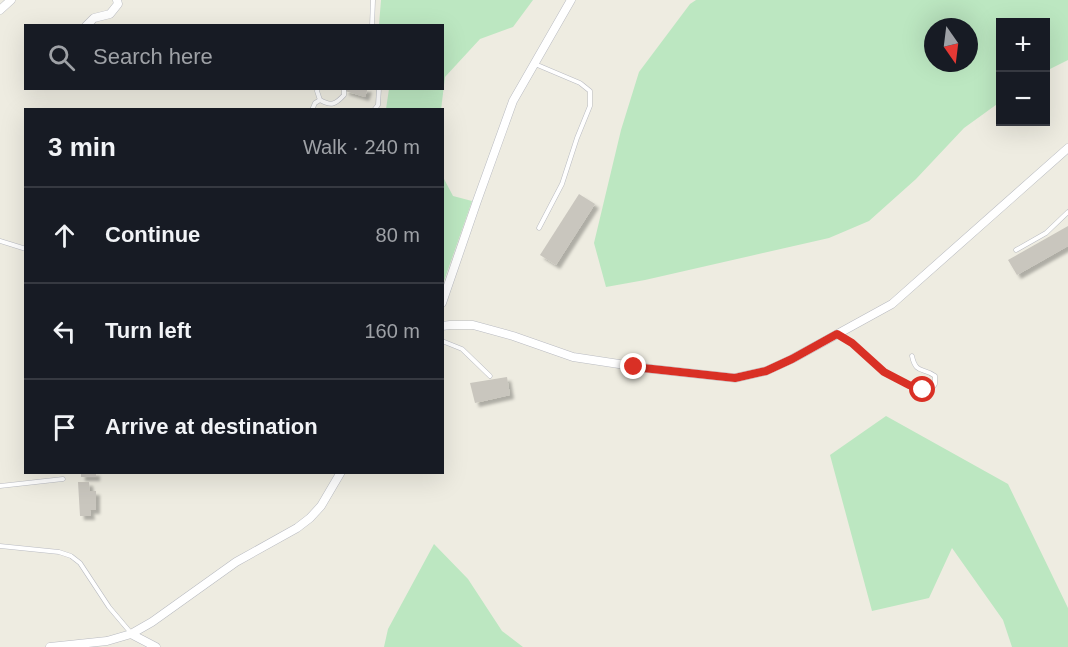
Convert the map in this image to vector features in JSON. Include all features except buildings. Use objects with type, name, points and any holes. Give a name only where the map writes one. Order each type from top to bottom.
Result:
[{"type":"street","points":[[0,10],[11,0]]},
{"type":"street","points":[[88,24],[94,18],[110,14],[118,4],[117,0]]},
{"type":"street","points":[[444,297],[513,101],[571,0]]},
{"type":"street","points":[[444,326],[473,325],[573,357],[652,369],[735,378],[766,371],[892,304],[1068,148]]},
{"type":"street","points":[[50,647],[108,641],[132,634],[236,562],[297,528],[310,518],[321,506],[340,474]]},
{"type":"street","points":[[132,634],[156,647]]},
{"type":"lane","points":[[372,24],[373,0]]},
{"type":"lane","points":[[535,64],[580,83],[590,91],[591,106],[577,138],[562,184],[539,228]]},
{"type":"lane","points":[[317,90],[320,99],[328,104],[338,102],[344,95],[344,90]]},
{"type":"lane","points":[[376,108],[378,105],[379,90]]},
{"type":"lane","points":[[313,108],[320,99]]},
{"type":"lane","points":[[1016,249],[1046,233],[1068,212]]},
{"type":"lane","points":[[0,241],[24,248]]},
{"type":"lane","points":[[837,334],[852,343],[884,372],[923,390],[932,390],[935,376],[918,368],[912,356]]},
{"type":"lane","points":[[444,342],[462,349],[490,376]]},
{"type":"lane","points":[[0,486],[63,479]]},
{"type":"lane","points":[[0,546],[59,552],[71,556],[80,563],[109,607],[132,634]]},
{"type":"green space","points":[[381,0],[533,0],[513,27],[480,39],[445,77],[444,85],[444,24],[379,24]]},
{"type":"green space","points":[[696,0],[1068,0],[1068,60],[1050,69],[1050,18],[996,18],[996,105],[964,128],[916,179],[869,221],[829,238],[606,287],[594,243],[621,130],[639,72],[690,4]]},
{"type":"green space","points":[[389,90],[443,90],[441,108],[386,108]]},
{"type":"green space","points":[[444,179],[453,196],[472,201],[444,281]]},
{"type":"green space","points":[[886,416],[1008,484],[1068,608],[1068,647],[1012,647],[1003,620],[952,548],[929,598],[872,611],[830,455]]},
{"type":"green space","points":[[434,544],[468,579],[502,631],[523,647],[384,647],[388,629]]},
{"type":"route","points":[[634,367],[735,378],[766,371],[837,334],[852,343],[884,372],[923,390]]}]
